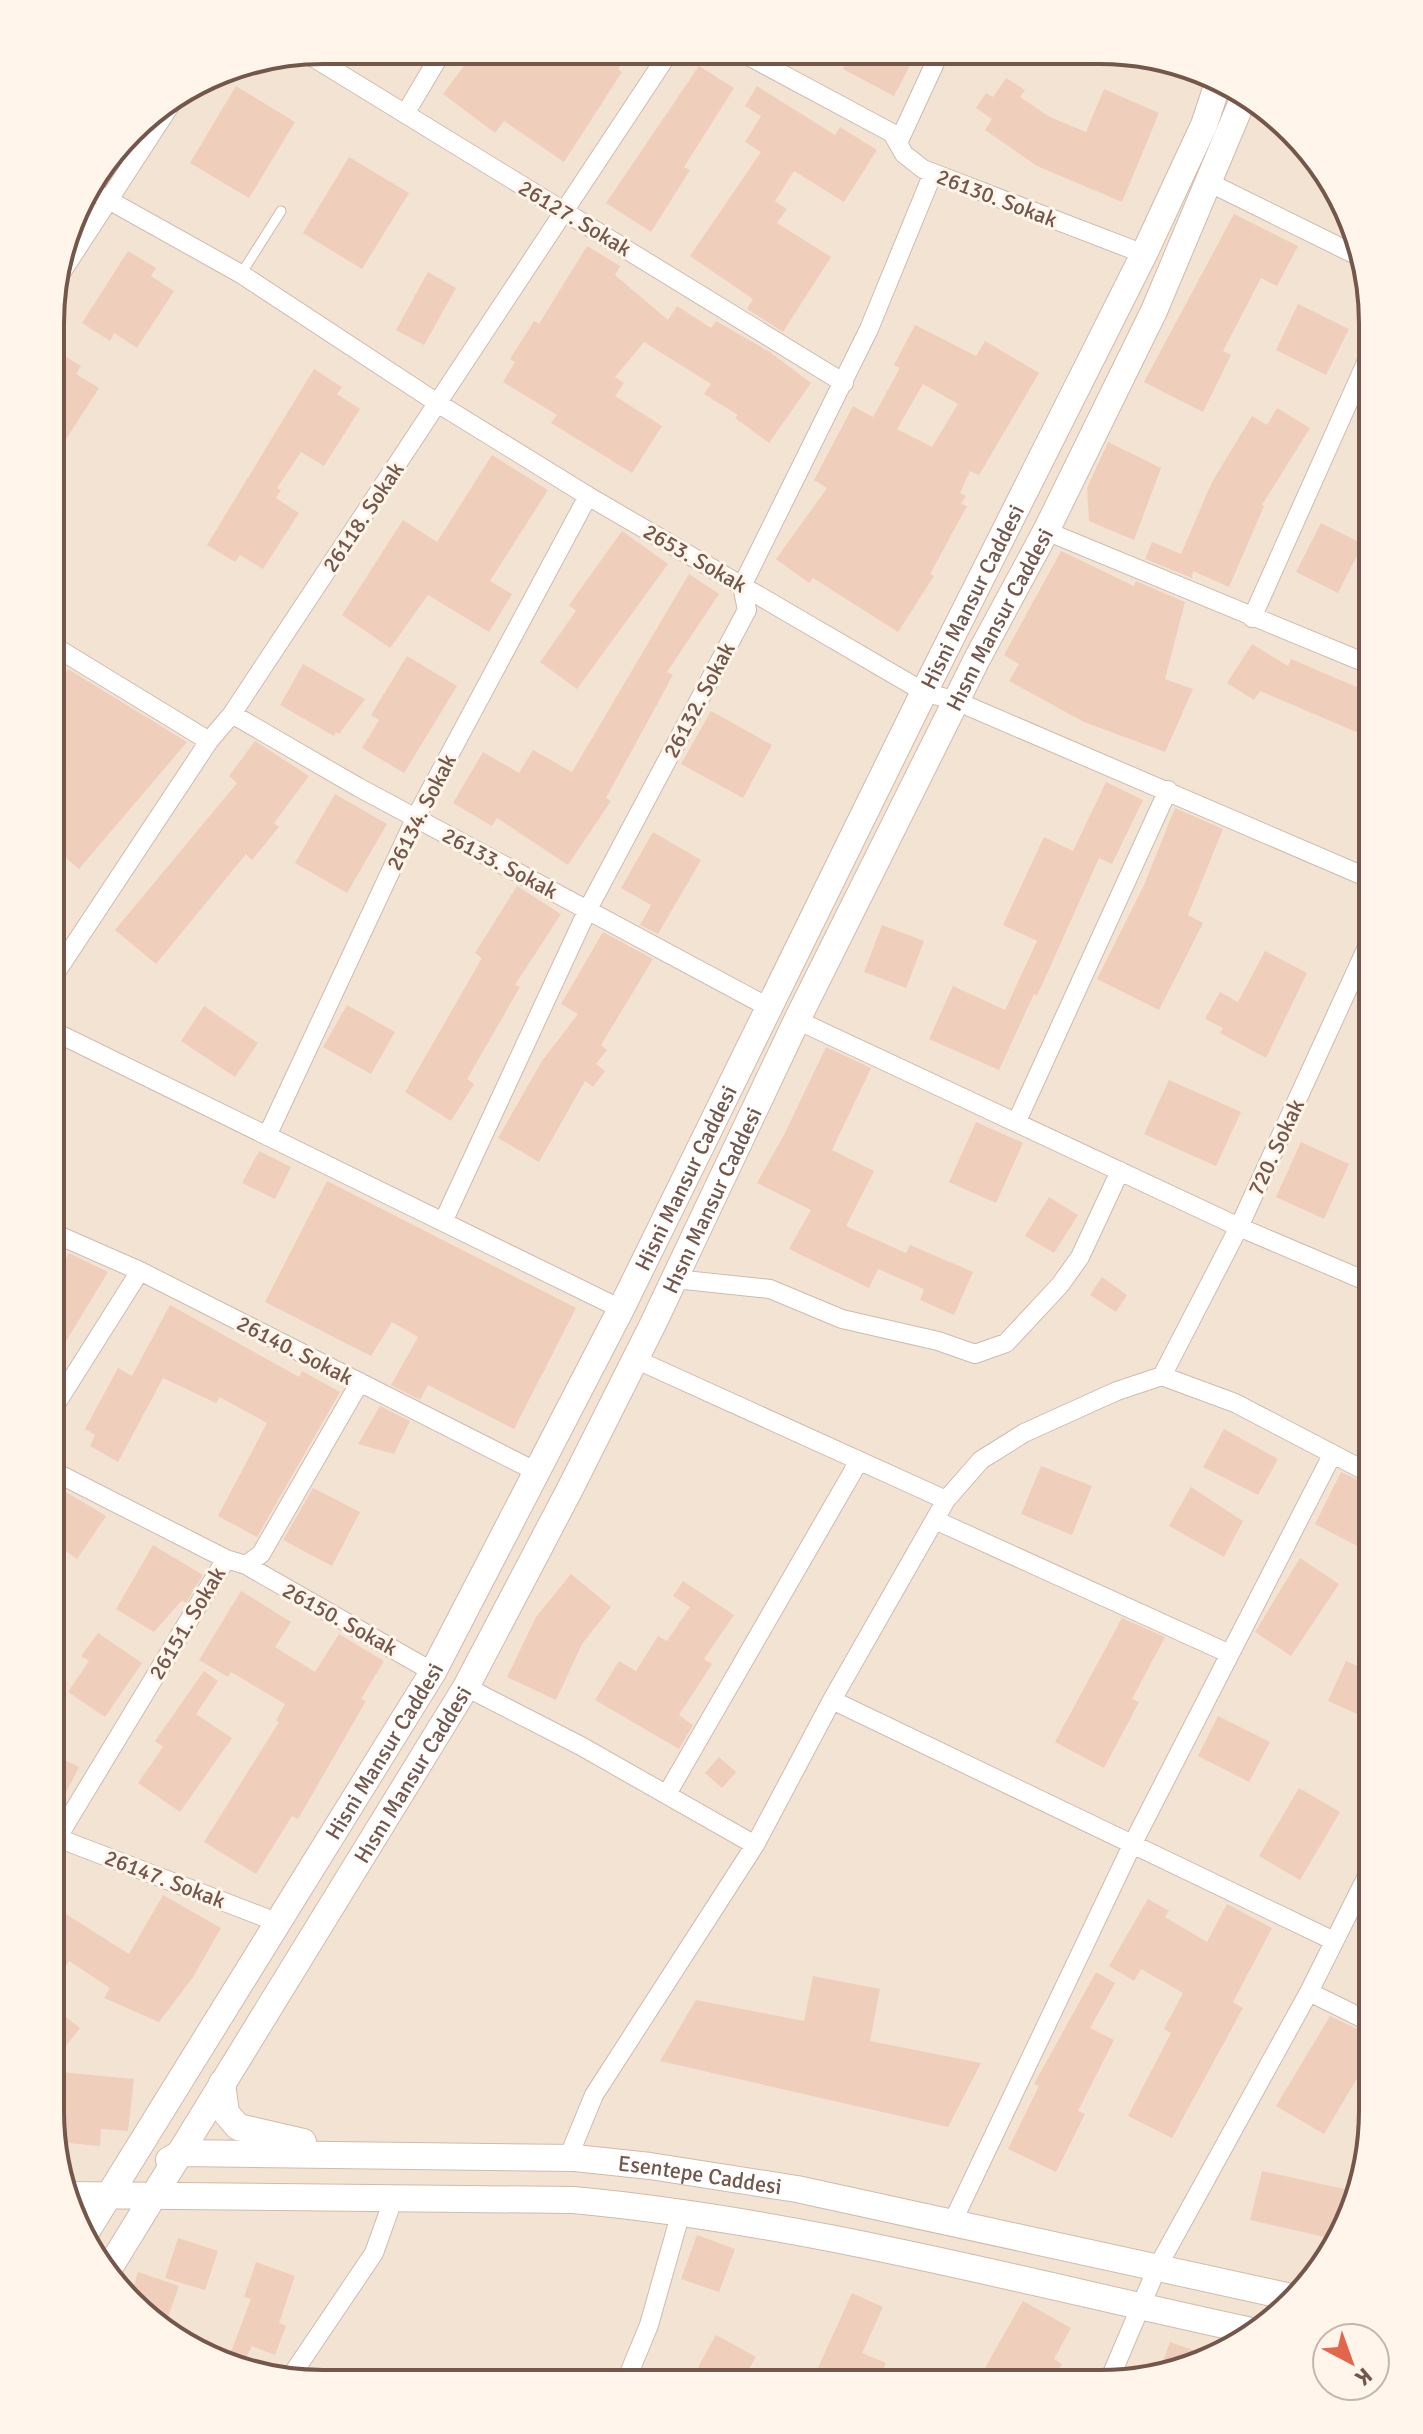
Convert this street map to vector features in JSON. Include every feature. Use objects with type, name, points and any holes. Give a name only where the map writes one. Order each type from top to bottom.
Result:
[{"type":"main road","name":"Hisni Mansur Caddesi","points":[[91,2225],[433,1672],[621,1309],[924,692],[1144,254],[1204,125],[1215,92]]},
{"type":"main road","name":"Hısnı Mansur Caddesi","points":[[113,2262],[466,1687],[675,1279],[797,1020],[956,701],[1046,531],[1154,311],[1240,106]]},
{"type":"main road","points":[[222,2083],[226,2113],[243,2130],[370,2155]]},
{"type":"main road","points":[[111,2195],[181,2153]]},
{"type":"main road","name":"Esentepe Caddesi","points":[[181,2153],[568,2158],[723,2176],[1282,2295]]},
{"type":"main road","name":"Esentepe Caddesi","points":[[78,2195],[573,2200],[681,2212],[824,2238],[1240,2328]]},
{"type":"street","name":"26130. Sokak","points":[[764,64],[892,133],[904,154],[933,173],[1144,254]]},
{"type":"street","points":[[898,143],[934,64]]},
{"type":"street","name":"26127. Sokak","points":[[325,65],[844,383]]},
{"type":"street","points":[[405,114],[434,65]]},
{"type":"street","name":"26118. Sokak","points":[[64,960],[439,404],[661,65]]},
{"type":"street","points":[[73,255],[159,122]]},
{"type":"street","name":"26132. Sokak","points":[[443,1222],[588,909],[747,610],[742,586],[844,383],[933,173]]},
{"type":"street","points":[[1208,182],[1348,251]]},
{"type":"street","name":"2653. Sokak","points":[[98,195],[241,274],[439,404],[588,496],[924,692],[956,701],[1359,874]]},
{"type":"street","points":[[1252,618],[1359,378]]},
{"type":"street","name":"26134. Sokak","points":[[267,1136],[416,817],[588,496]]},
{"type":"street","points":[[1046,531],[1359,660]]},
{"type":"street","points":[[64,652],[209,741]]},
{"type":"street","name":"26133. Sokak","points":[[232,714],[770,1008]]},
{"type":"street","points":[[1017,1121],[1168,790]]},
{"type":"street","name":"720. Sokak","points":[[1162,1376],[1239,1227],[1359,965]]},
{"type":"street","points":[[797,1020],[1239,1227],[1358,1278]]},
{"type":"street","points":[[64,1036],[621,1309]]},
{"type":"street","points":[[675,1279],[770,1289],[842,1319],[938,1341],[975,1354],[1006,1343],[1060,1285],[1080,1257],[1120,1171]]},
{"type":"street","name":"26140. Sokak","points":[[64,1238],[140,1271],[537,1472]]},
{"type":"street","points":[[64,1391],[140,1271]]},
{"type":"street","points":[[635,1359],[946,1500]]},
{"type":"street","points":[[568,2158],[594,2095],[755,1845],[832,1700],[946,1500],[981,1460],[1005,1443],[1117,1391],[1162,1376],[1235,1403],[1358,1468]]},
{"type":"street","name":"26151. Sokak","points":[[64,1823],[226,1559],[246,1565],[261,1554],[360,1382]]},
{"type":"street","points":[[952,2223],[1133,1843],[1332,1455]]},
{"type":"street","points":[[667,1794],[859,1461]]},
{"type":"street","points":[[64,1477],[226,1559]]},
{"type":"street","points":[[935,1520],[1230,1654]]},
{"type":"street","name":"26150. Sokak","points":[[246,1565],[433,1672]]},
{"type":"street","points":[[466,1687],[667,1794],[755,1845]]},
{"type":"street","points":[[832,1700],[1334,1941]]},
{"type":"street","name":"26147. Sokak","points":[[64,1845],[279,1923]]},
{"type":"street","points":[[1114,2369],[1157,2268],[1334,1941],[1358,1905]]},
{"type":"street","points":[[1309,1992],[1358,2016]]},
{"type":"street","points":[[296,2368],[374,2253],[394,2197]]},
{"type":"street","points":[[630,2370],[649,2325],[681,2212]]},
{"type":"lane","points":[[241,274],[281,211]]},
{"type":"shaded area","points":[[306,65],[1134,66],[1199,84],[1230,99],[1258,118],[1305,165],[1339,224],[1354,272],[1359,323],[1358,2128],[1354,2162],[1345,2194],[1332,2226],[1315,2255],[1295,2282],[1258,2316],[1230,2335],[1199,2350],[1151,2365],[1100,2370],[289,2368],[224,2350],[193,2335],[165,2316],[118,2269],[84,2210],[69,2162],[64,2111],[66,289],[78,240],[99,193],[118,165],[152,128],[208,91],[272,69]]},
{"type":"building","points":[[845,64],[911,64],[894,96],[843,69]]},
{"type":"building","points":[[465,65],[621,65],[618,69],[622,72],[564,162],[504,121],[495,133],[443,94]]},
{"type":"building","points":[[699,66],[734,88],[684,167],[690,170],[651,232],[606,203]]},
{"type":"building","points":[[1006,78],[1025,90],[1020,97],[1050,117],[1086,132],[1104,89],[1159,113],[1122,202],[1037,166],[985,130],[992,119],[976,108],[986,93],[993,97]]},
{"type":"building","points":[[236,86],[295,122],[249,198],[190,163]]},
{"type":"building","points":[[757,86],[835,135],[840,127],[877,150],[844,202],[794,171],[775,201],[787,209],[777,223],[831,257],[783,332],[747,309],[753,299],[690,256],[761,152],[745,142],[761,116],[745,106]]},
{"type":"building","points":[[349,157],[409,193],[362,269],[303,233]]},
{"type":"building","points":[[1234,214],[1298,246],[1277,286],[1261,278],[1223,351],[1231,355],[1203,412],[1144,382]]},
{"type":"building","points":[[587,246],[620,266],[615,275],[668,320],[677,306],[711,328],[716,321],[770,352],[811,383],[769,443],[735,418],[738,415],[704,394],[711,384],[644,342],[615,377],[624,383],[615,396],[662,426],[632,473],[551,423],[557,415],[503,382],[515,362],[510,359],[534,321],[539,324]]},
{"type":"building","points":[[128,251],[156,268],[151,276],[174,291],[137,348],[114,333],[110,341],[82,323]]},
{"type":"building","points":[[428,272],[456,288],[424,345],[396,330]]},
{"type":"building","points":[[1298,304],[1349,329],[1326,375],[1276,350]]},
{"type":"building","points":[[915,325],[976,356],[985,341],[1039,373],[979,475],[970,471],[960,493],[966,496],[961,504],[967,506],[930,574],[934,576],[898,632],[813,578],[809,583],[776,559],[827,488],[814,480],[853,406],[873,417],[900,368],[894,365]],"holes":[[[923,384],[958,404],[932,447],[897,429]]]},
{"type":"building","points":[[64,355],[81,366],[76,374],[99,388],[64,442]]},
{"type":"building","points":[[314,369],[342,387],[337,394],[360,409],[324,466],[301,452],[277,488],[281,490],[276,498],[299,513],[263,569],[240,555],[235,562],[207,545]]},
{"type":"building","points":[[1277,408],[1310,428],[1262,505],[1229,587],[1193,571],[1192,578],[1145,559],[1152,542],[1181,554],[1212,482],[1252,416],[1267,425]]},
{"type":"building","points":[[1108,442],[1161,468],[1134,540],[1089,521],[1087,488]]},
{"type":"building","points":[[492,455],[548,490],[490,581],[512,594],[489,632],[428,595],[390,648],[342,615],[403,520],[437,542]]},
{"type":"building","points":[[1321,523],[1359,542],[1359,552],[1338,593],[1296,572]]},
{"type":"building","points":[[622,531],[668,564],[577,689],[540,662],[576,611],[569,605]]},
{"type":"building","points":[[1061,551],[1134,586],[1136,581],[1185,602],[1165,679],[1193,689],[1165,752],[1084,722],[1009,681],[1019,664],[1004,655]]},
{"type":"building","points":[[689,574],[719,594],[667,672],[673,675],[606,798],[611,801],[568,865],[497,818],[492,826],[453,803],[483,752],[519,773],[533,750],[572,772]]},
{"type":"building","points":[[1252,644],[1288,666],[1291,659],[1359,688],[1359,733],[1260,691],[1254,700],[1227,683]]},
{"type":"building","points":[[407,656],[457,686],[404,773],[362,748],[379,720],[371,715]]},
{"type":"building","points":[[303,664],[365,699],[339,734],[336,732],[334,736],[280,705]]},
{"type":"building","points":[[68,669],[187,742],[79,869],[64,856],[64,675]]},
{"type":"building","points":[[711,711],[772,745],[743,798],[681,764]]},
{"type":"building","points":[[255,741],[309,776],[274,823],[279,827],[252,860],[246,854],[156,964],[115,930],[237,783],[229,776]]},
{"type":"building","points":[[1106,782],[1143,800],[1112,864],[1099,858],[1037,996],[1034,994],[999,1070],[929,1039],[953,986],[1005,1010],[1037,941],[1003,925],[1044,837],[1073,851]]},
{"type":"building","points":[[335,794],[387,824],[347,893],[295,863]]},
{"type":"building","points":[[1175,808],[1223,829],[1188,915],[1203,923],[1159,1010],[1097,979],[1144,885]]},
{"type":"building","points":[[653,832],[701,860],[658,934],[640,925],[651,905],[621,888]]},
{"type":"building","points":[[517,886],[561,914],[515,985],[520,987],[467,1079],[474,1084],[451,1121],[405,1092],[482,958],[475,953]]},
{"type":"building","points":[[882,925],[924,941],[906,988],[864,972]]},
{"type":"building","points":[[603,932],[653,959],[601,1045],[607,1050],[596,1064],[605,1071],[593,1087],[585,1081],[539,1162],[498,1138],[542,1061],[578,1014],[561,1004]]},
{"type":"building","points":[[1265,951],[1307,973],[1266,1058],[1220,1033],[1223,1028],[1205,1019],[1220,992],[1238,1002]]},
{"type":"building","points":[[347,1005],[395,1032],[371,1074],[323,1047]]},
{"type":"building","points":[[204,1006],[258,1043],[235,1077],[181,1041]]},
{"type":"building","points":[[826,1047],[871,1068],[832,1150],[874,1171],[846,1226],[906,1253],[910,1245],[973,1272],[954,1315],[920,1300],[924,1289],[878,1269],[869,1288],[789,1249],[811,1210],[757,1183]]},
{"type":"building","points":[[1169,1080],[1241,1112],[1216,1166],[1144,1134]]},
{"type":"building","points":[[976,1122],[1023,1143],[996,1203],[949,1182]]},
{"type":"building","points":[[1301,1142],[1349,1164],[1324,1219],[1276,1197]]},
{"type":"building","points":[[259,1151],[291,1167],[275,1199],[242,1183]]},
{"type":"building","points":[[327,1181],[576,1308],[514,1429],[428,1385],[420,1400],[391,1385],[418,1337],[392,1322],[371,1356],[265,1302]]},
{"type":"building","points":[[1049,1197],[1078,1215],[1054,1253],[1025,1236]]},
{"type":"building","points":[[69,1253],[108,1272],[64,1345],[64,1261]]},
{"type":"building","points":[[1102,1277],[1127,1295],[1116,1312],[1090,1295]]},
{"type":"building","points":[[170,1305],[299,1377],[302,1371],[340,1392],[257,1537],[218,1516],[267,1423],[220,1397],[216,1403],[163,1378],[118,1462],[90,1446],[95,1435],[85,1429],[118,1368],[132,1376]]},
{"type":"building","points":[[380,1406],[410,1421],[394,1454],[358,1444]]},
{"type":"building","points":[[1224,1429],[1278,1459],[1258,1495],[1203,1467]]},
{"type":"building","points":[[1041,1466],[1092,1486],[1072,1535],[1021,1514]]},
{"type":"building","points":[[1341,1472],[1358,1480],[1358,1547],[1315,1524]]},
{"type":"building","points":[[1191,1487],[1243,1521],[1224,1557],[1169,1526]]},
{"type":"building","points":[[313,1488],[360,1512],[332,1566],[283,1540]]},
{"type":"building","points":[[64,1491],[106,1516],[77,1559],[64,1550]]},
{"type":"building","points":[[153,1545],[203,1575],[186,1603],[182,1600],[154,1632],[116,1609]]},
{"type":"building","points":[[1300,1558],[1339,1584],[1291,1656],[1255,1632]]},
{"type":"building","points":[[571,1574],[611,1607],[582,1644],[556,1700],[507,1677],[536,1617]]},
{"type":"building","points":[[683,1581],[734,1615],[704,1659],[712,1664],[679,1715],[693,1725],[679,1749],[595,1700],[619,1661],[636,1671],[658,1636],[667,1641],[690,1607],[673,1596]]},
{"type":"building","points":[[241,1591],[291,1622],[275,1647],[315,1672],[339,1634],[384,1661],[361,1699],[366,1701],[298,1819],[292,1816],[256,1874],[204,1842],[279,1722],[276,1721],[285,1704],[231,1672],[228,1677],[199,1660]]},
{"type":"building","points":[[1122,1618],[1165,1637],[1132,1699],[1139,1702],[1104,1768],[1055,1742]]},
{"type":"building","points":[[98,1633],[142,1663],[105,1717],[68,1692],[89,1661],[81,1656]]},
{"type":"building","points":[[1346,1661],[1358,1666],[1358,1714],[1328,1701]]},
{"type":"building","points":[[204,1671],[218,1681],[196,1714],[232,1738],[180,1812],[138,1783],[163,1747],[155,1741]]},
{"type":"building","points":[[1218,1716],[1270,1742],[1249,1782],[1198,1756]]},
{"type":"building","points":[[719,1757],[736,1772],[722,1788],[705,1773]]},
{"type":"building","points":[[64,1760],[79,1767],[64,1796]]},
{"type":"building","points":[[1299,1788],[1340,1812],[1300,1880],[1259,1856]]},
{"type":"building","points":[[163,1895],[221,1928],[193,1977],[159,2022],[104,1998],[110,1988],[69,1961],[64,1969],[64,1913],[129,1954]]},
{"type":"building","points":[[1148,1899],[1169,1911],[1165,1917],[1207,1942],[1227,1904],[1272,1928],[1233,2002],[1243,2008],[1172,2138],[1128,2116],[1171,2033],[1164,2029],[1183,1993],[1141,1969],[1134,1981],[1109,1966]]},
{"type":"building","points":[[1096,1972],[1115,1983],[1090,2028],[1114,2040],[1078,2111],[1085,2114],[1056,2172],[1008,2149],[1039,2086],[1034,2084]]},
{"type":"building","points":[[813,1976],[880,1989],[870,2041],[981,2063],[948,2127],[660,2061],[696,2000],[804,2021]]},
{"type":"building","points":[[64,2016],[80,2028],[64,2048]]},
{"type":"building","points":[[1330,2016],[1358,2029],[1358,2077],[1324,2134],[1276,2106]]},
{"type":"building","points":[[64,2072],[134,2079],[128,2131],[101,2129],[100,2146],[66,2143]]},
{"type":"building","points":[[1262,2171],[1346,2189],[1325,2237],[1250,2220]]},
{"type":"building","points":[[697,2235],[735,2249],[719,2292],[681,2279]]},
{"type":"building","points":[[178,2238],[218,2251],[205,2290],[165,2278]]},
{"type":"building","points":[[256,2262],[295,2276],[279,2323],[286,2326],[275,2355],[252,2346],[246,2358],[231,2352],[251,2299],[244,2297]]},
{"type":"building","points":[[138,2272],[179,2286],[168,2318],[140,2294],[133,2286]]},
{"type":"building","points":[[852,2293],[883,2307],[862,2353],[886,2363],[883,2370],[817,2370]]},
{"type":"building","points":[[1023,2301],[1071,2328],[1054,2359],[1062,2364],[1059,2370],[984,2370]]},
{"type":"building","points":[[716,2335],[756,2357],[748,2370],[703,2370],[698,2367]]},
{"type":"building","points":[[1170,2342],[1196,2351],[1167,2361],[1163,2362]]}]
